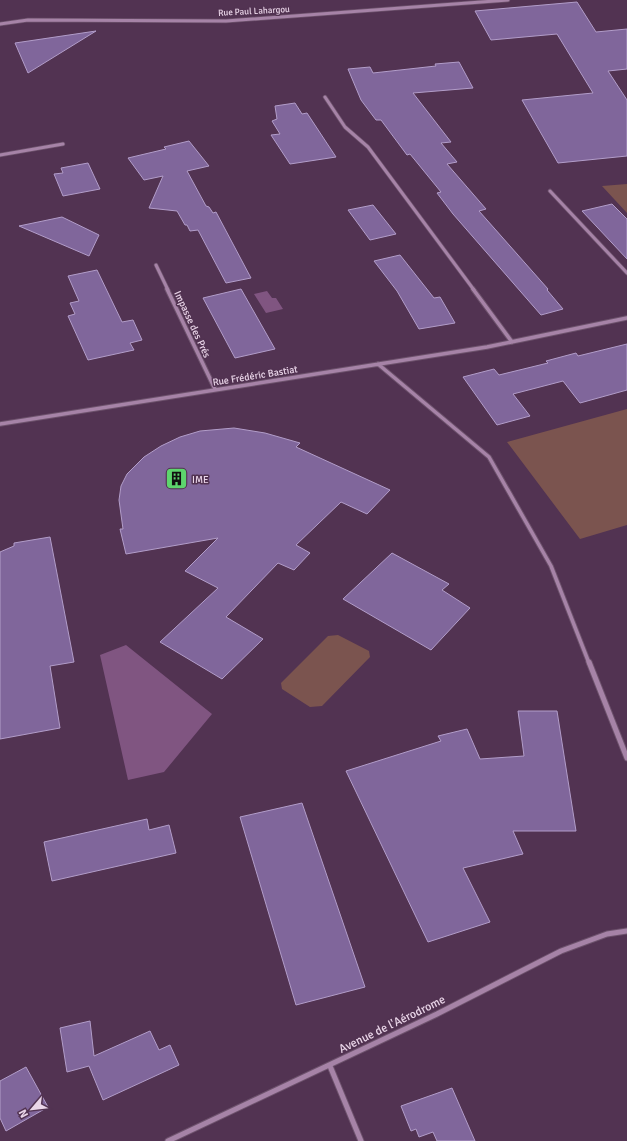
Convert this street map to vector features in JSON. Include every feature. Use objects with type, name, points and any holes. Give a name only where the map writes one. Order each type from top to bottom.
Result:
[{"type":"street","name":"Rue Paul Lahargou","points":[[0,24],[28,20],[226,21],[508,0]]},
{"type":"street","points":[[325,97],[345,127],[368,147],[512,342]]},
{"type":"street","points":[[0,155],[63,144]]},
{"type":"street","points":[[550,191],[627,274]]},
{"type":"street","name":"Impasse des Prés","points":[[156,265],[215,390]]},
{"type":"street","name":"Rue Frédéric Bastiat","points":[[0,424],[512,342],[627,318]]},
{"type":"street","points":[[378,364],[489,457],[551,566],[627,758]]},
{"type":"street","name":"Avenue de l'Aérodrome","points":[[168,1141],[330,1066],[561,951],[607,934],[627,931]]},
{"type":"street","points":[[330,1066],[361,1141]]},
{"type":"shaded area","points":[[627,184],[627,213],[602,186]]},
{"type":"shaded area","points":[[267,291],[272,298],[276,298],[283,309],[266,313],[254,294]]},
{"type":"shaded area","points":[[627,409],[627,525],[580,539],[507,442]]},
{"type":"shaded area","points":[[338,635],[369,651],[370,657],[322,706],[310,707],[282,689],[281,683],[328,636]]},
{"type":"shaded area","points":[[126,645],[212,714],[164,772],[128,780],[100,655]]},
{"type":"building","points":[[577,2],[596,32],[627,29],[627,69],[608,71],[627,100],[627,156],[558,163],[522,100],[593,93],[557,34],[491,40],[475,11]]},
{"type":"building","points":[[96,31],[28,73],[15,43]]},
{"type":"building","points":[[459,62],[473,88],[413,93],[451,142],[441,143],[457,162],[447,164],[486,209],[479,211],[548,289],[547,290],[563,309],[541,315],[453,214],[437,193],[441,192],[410,154],[407,155],[381,120],[376,120],[361,100],[348,69],[370,67],[373,73]]},
{"type":"building","points":[[295,103],[302,114],[307,113],[336,157],[290,164],[271,135],[280,134],[272,121],[277,119],[275,106]]},
{"type":"building","points":[[189,141],[209,166],[187,171],[206,206],[209,207],[213,213],[216,212],[251,278],[226,283],[198,230],[190,231],[177,211],[149,208],[163,176],[144,180],[128,158],[166,149],[164,147]]},
{"type":"building","points":[[88,163],[100,189],[63,196],[54,174],[63,173],[61,168]]},
{"type":"building","points":[[612,204],[627,219],[627,259],[582,211]]},
{"type":"building","points":[[373,205],[396,234],[370,240],[348,210]]},
{"type":"building","points":[[62,217],[99,235],[89,256],[19,226]]},
{"type":"building","points":[[400,255],[434,298],[440,297],[455,323],[419,329],[397,291],[374,261]]},
{"type":"building","points":[[97,270],[122,322],[133,320],[142,340],[130,343],[134,350],[88,360],[68,316],[75,314],[70,303],[79,301],[68,276]]},
{"type":"building","points":[[241,289],[275,349],[235,358],[203,298]]},
{"type":"building","points":[[627,344],[627,390],[580,403],[563,381],[513,394],[530,416],[497,425],[463,377],[494,369],[499,375],[548,363],[546,361],[576,353],[578,356]]},
{"type":"building","points":[[234,428],[265,433],[300,443],[296,447],[390,490],[367,514],[341,502],[296,545],[310,553],[294,570],[278,563],[226,617],[263,639],[222,679],[160,642],[218,588],[185,571],[218,538],[126,554],[120,529],[123,529],[119,500],[121,486],[127,474],[144,457],[161,446],[180,437],[200,431]]},
{"type":"building","points":[[50,537],[74,662],[50,666],[60,728],[0,739],[0,552],[14,546],[14,543]]},
{"type":"building","points":[[392,553],[449,584],[442,590],[470,608],[431,650],[343,599]]},
{"type":"building","points":[[518,711],[557,711],[576,831],[513,831],[523,854],[463,868],[490,922],[428,942],[346,771],[441,741],[438,736],[467,729],[480,759],[524,756]]},
{"type":"building","points":[[302,803],[365,987],[296,1005],[240,817]]},
{"type":"building","points":[[147,819],[149,830],[169,825],[176,853],[52,881],[44,842]]},
{"type":"building","points":[[90,1021],[94,1056],[150,1031],[159,1050],[170,1045],[179,1065],[103,1100],[89,1066],[67,1072],[60,1028]]},
{"type":"building","points":[[26,1067],[48,1107],[6,1131],[0,1118],[0,1081]]},
{"type":"building","points":[[452,1088],[475,1141],[437,1141],[433,1132],[419,1137],[416,1129],[411,1131],[401,1106]]},
{"type":"place","name":"IME","points":[[177,479]]}]
